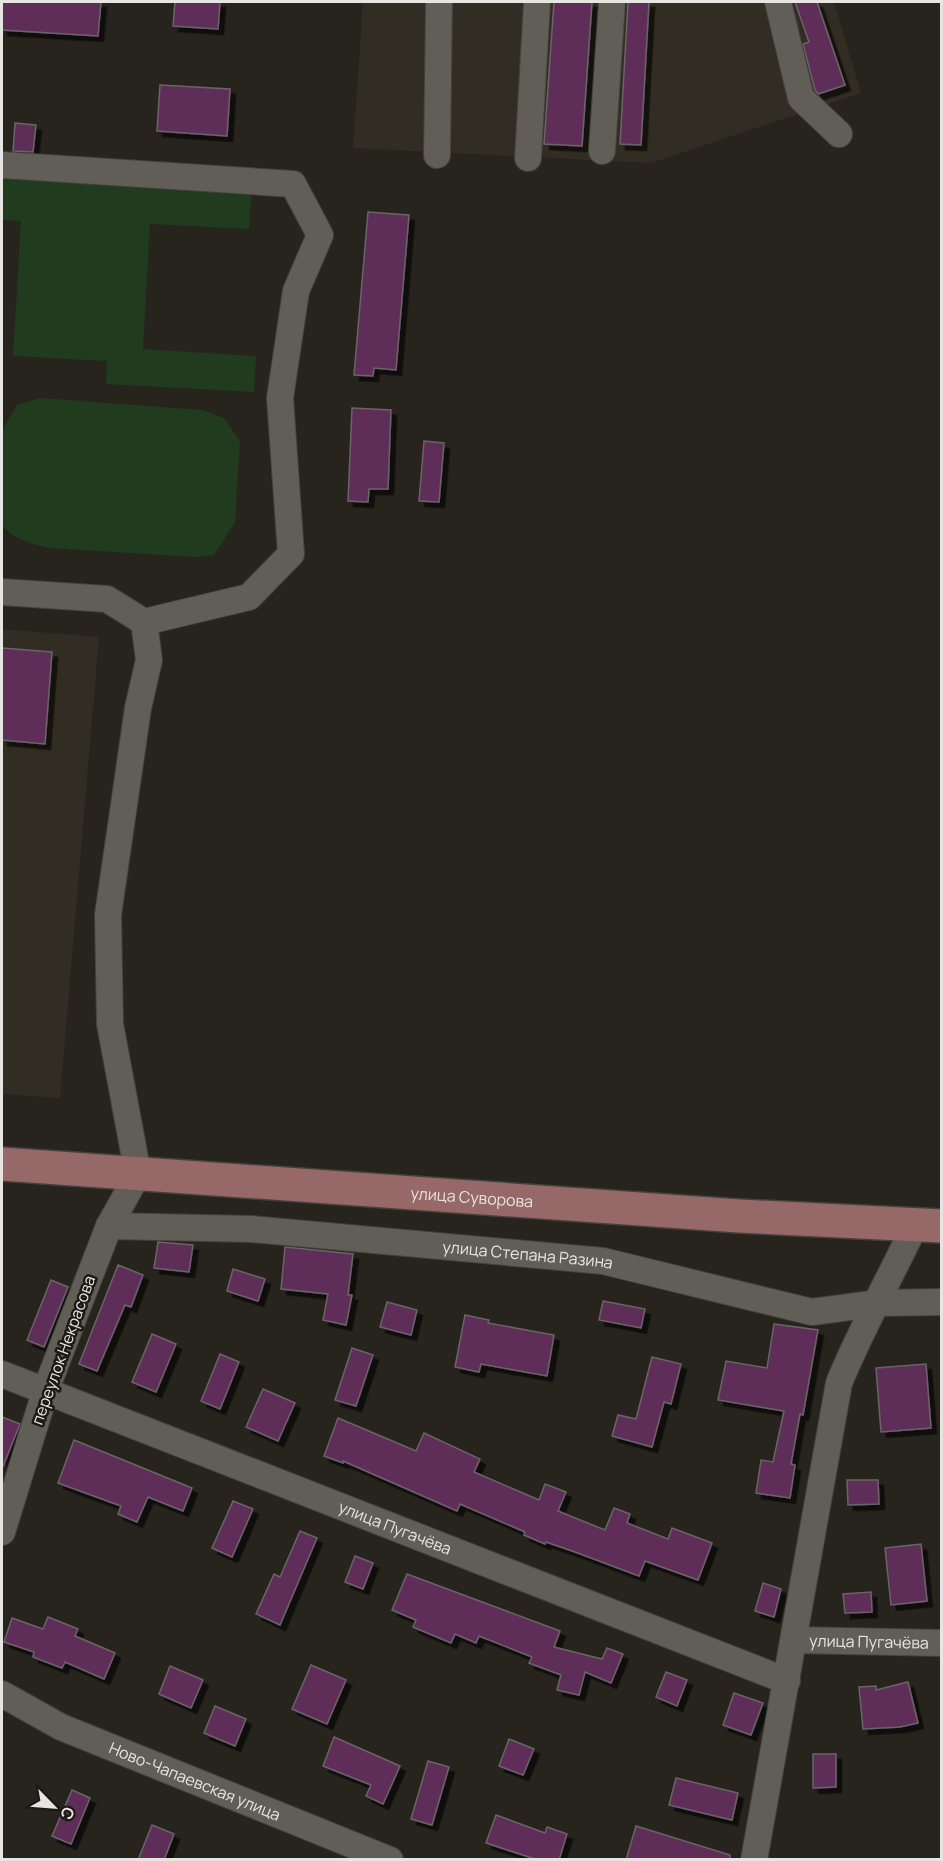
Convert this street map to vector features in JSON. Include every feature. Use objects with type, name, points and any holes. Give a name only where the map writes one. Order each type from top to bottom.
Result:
[{"type":"main road","name":"улица Суворова","points":[[2,1164],[739,1216],[928,1225]]},
{"type":"street","points":[[436,154],[439,2]]},
{"type":"street","points":[[528,158],[537,2]]},
{"type":"street","points":[[602,151],[612,2]]},
{"type":"street","points":[[778,2],[801,98],[839,134]]},
{"type":"street","points":[[2,165],[293,184],[320,235],[296,291],[280,398],[291,554],[249,597],[144,622],[107,599],[2,592]]},
{"type":"street","points":[[138,1174],[110,1024],[108,915],[138,708],[149,660],[144,622]]},
{"type":"street","name":"переулок Некрасова","points":[[2,1532],[46,1389],[109,1226],[138,1174]]},
{"type":"street","points":[[754,1860],[839,1383],[861,1330],[928,1225]]},
{"type":"street","name":"улица Степана Разина","points":[[109,1226],[251,1229],[603,1261],[812,1312],[879,1303],[942,1302]]},
{"type":"street","name":"улица Пугачёва","points":[[2,1374],[46,1389],[787,1681]]},
{"type":"street","name":"улица Пугачёва","points":[[795,1640],[942,1643]]},
{"type":"street","name":"Ново-Чапаевская улица","points":[[2,1694],[61,1727],[390,1860]]},
{"type":"shaded area","points":[[363,2],[834,2],[861,93],[651,163],[353,148]]},
{"type":"shaded area","points":[[2,629],[99,637],[60,1098],[2,1094]]},
{"type":"green space","points":[[2,172],[252,187],[249,229],[150,224],[143,349],[256,356],[254,392],[106,384],[107,361],[13,356],[21,221],[2,220]]},
{"type":"green space","points":[[40,398],[203,410],[224,418],[240,441],[235,522],[214,555],[196,557],[51,548],[24,541],[7,531],[2,526],[3,429],[17,405]]},
{"type":"building","points":[[2,2],[101,2],[98,36],[2,30]]},
{"type":"building","points":[[175,2],[220,2],[218,29],[173,26]]},
{"type":"building","points":[[554,2],[592,2],[582,146],[544,144]]},
{"type":"building","points":[[628,2],[649,2],[641,145],[620,144]]},
{"type":"building","points":[[795,2],[817,2],[845,85],[818,94],[815,90],[803,44],[809,42]]},
{"type":"building","points":[[160,85],[230,89],[227,136],[157,131]]},
{"type":"building","points":[[15,123],[36,125],[33,152],[13,151]]},
{"type":"building","points":[[368,212],[409,215],[396,370],[374,368],[373,376],[354,375]]},
{"type":"building","points":[[352,408],[391,410],[388,489],[369,489],[368,502],[348,501]]},
{"type":"building","points":[[424,441],[444,443],[439,502],[419,501]]},
{"type":"building","points":[[2,648],[52,652],[45,744],[2,740]]},
{"type":"building","points":[[158,1242],[193,1245],[189,1272],[154,1268]]},
{"type":"building","points":[[285,1247],[353,1254],[348,1295],[352,1295],[346,1325],[323,1320],[328,1294],[281,1289]]},
{"type":"building","points":[[118,1265],[143,1275],[131,1307],[125,1305],[97,1371],[79,1364]]},
{"type":"building","points":[[233,1269],[265,1279],[258,1301],[227,1291]]},
{"type":"building","points":[[51,1280],[68,1287],[44,1347],[27,1340]]},
{"type":"building","points":[[603,1301],[645,1309],[641,1328],[599,1320]]},
{"type":"building","points":[[387,1302],[417,1310],[411,1335],[380,1327]]},
{"type":"building","points":[[465,1315],[489,1320],[488,1323],[554,1335],[547,1376],[481,1364],[479,1372],[455,1367]]},
{"type":"building","points":[[774,1324],[818,1330],[803,1415],[800,1414],[791,1464],[795,1465],[790,1498],[756,1493],[761,1460],[773,1462],[784,1411],[718,1400],[726,1361],[767,1368]]},
{"type":"building","points":[[152,1334],[176,1344],[156,1392],[132,1382]]},
{"type":"building","points":[[352,1348],[373,1355],[356,1406],[335,1400]]},
{"type":"building","points":[[220,1354],[239,1362],[220,1409],[201,1401]]},
{"type":"building","points":[[652,1357],[681,1364],[671,1404],[664,1402],[652,1447],[612,1436],[618,1415],[636,1419]]},
{"type":"building","points":[[926,1364],[931,1428],[881,1432],[876,1368]]},
{"type":"building","points":[[263,1389],[295,1403],[278,1441],[246,1427]]},
{"type":"building","points":[[2,1417],[20,1424],[2,1469]]},
{"type":"building","points":[[338,1418],[416,1451],[424,1433],[480,1459],[474,1472],[539,1500],[545,1484],[566,1492],[558,1511],[605,1530],[614,1508],[630,1514],[627,1523],[668,1539],[672,1528],[712,1543],[698,1580],[645,1561],[639,1576],[546,1542],[545,1544],[524,1535],[525,1532],[460,1504],[457,1511],[343,1461],[343,1463],[324,1456]]},
{"type":"building","points":[[74,1440],[192,1488],[183,1511],[148,1497],[137,1522],[118,1514],[121,1506],[58,1483]]},
{"type":"building","points":[[847,1480],[878,1480],[879,1504],[848,1505]]},
{"type":"building","points":[[233,1501],[253,1509],[232,1557],[212,1548]]},
{"type":"building","points":[[300,1531],[317,1538],[280,1625],[256,1614],[274,1574],[280,1577]]},
{"type":"building","points":[[921,1544],[927,1601],[891,1605],[885,1548]]},
{"type":"building","points":[[355,1556],[373,1563],[363,1589],[345,1582]]},
{"type":"building","points":[[407,1574],[560,1631],[554,1647],[602,1659],[607,1648],[623,1654],[611,1683],[585,1672],[579,1695],[557,1690],[561,1675],[529,1663],[532,1657],[479,1636],[476,1643],[455,1634],[451,1643],[413,1627],[416,1620],[392,1610]]},
{"type":"building","points":[[763,1583],[781,1589],[774,1617],[755,1611]]},
{"type":"building","points":[[871,1592],[872,1612],[845,1613],[843,1594]]},
{"type":"building","points":[[48,1617],[78,1629],[75,1636],[115,1653],[104,1679],[65,1662],[62,1668],[33,1657],[34,1652],[4,1642],[12,1618],[43,1629]]},
{"type":"building","points":[[311,1665],[346,1680],[327,1724],[292,1709]]},
{"type":"building","points":[[170,1666],[203,1680],[191,1708],[159,1694]]},
{"type":"building","points":[[666,1672],[687,1680],[677,1706],[656,1697]]},
{"type":"building","points":[[908,1682],[918,1723],[900,1727],[863,1729],[859,1687],[876,1686],[876,1690]]},
{"type":"building","points":[[734,1693],[763,1703],[751,1735],[723,1725]]},
{"type":"building","points":[[215,1706],[246,1719],[235,1746],[204,1733]]},
{"type":"building","points":[[334,1737],[400,1766],[383,1804],[366,1796],[371,1785],[323,1766]]},
{"type":"building","points":[[509,1739],[534,1749],[523,1775],[499,1766]]},
{"type":"building","points":[[813,1754],[836,1754],[836,1787],[813,1788]]},
{"type":"building","points":[[428,1761],[449,1767],[432,1825],[411,1819]]},
{"type":"building","points":[[676,1778],[738,1793],[732,1820],[669,1805]]},
{"type":"building","points":[[72,1790],[90,1798],[71,1844],[52,1836]]},
{"type":"building","points":[[496,1815],[545,1833],[547,1827],[567,1834],[559,1860],[538,1860],[486,1843]]},
{"type":"building","points":[[152,1825],[174,1834],[164,1860],[138,1860]]},
{"type":"building","points":[[636,1826],[730,1855],[730,1860],[626,1860]]}]
